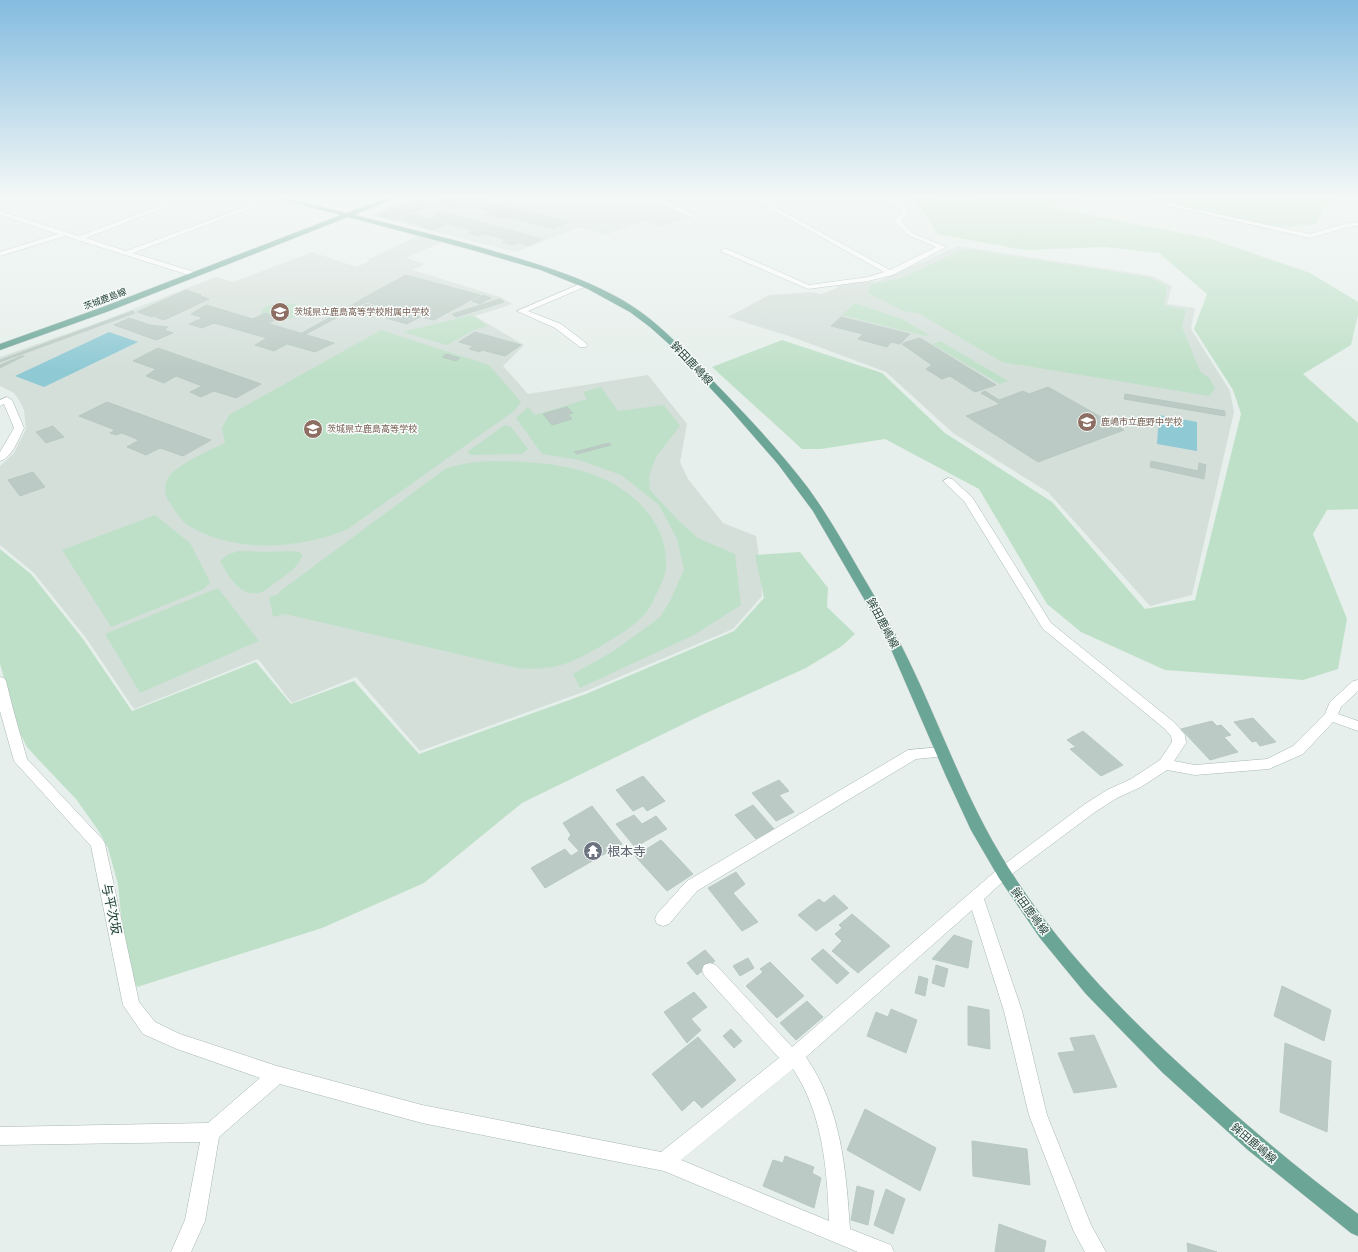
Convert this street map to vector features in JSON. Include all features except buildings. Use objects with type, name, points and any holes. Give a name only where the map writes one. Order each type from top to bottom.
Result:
[{"type":"main road","name":"茨城鹿島線","points":[[0,347],[100,312],[245,255]]},
{"type":"main road","name":"鉾田鹿嶋線","points":[[500,255],[585,285],[620,302],[636,312],[658,330],[753,428],[806,494],[837,542],[878,613],[908,673],[941,752],[970,814],[1003,873],[1034,917],[1069,963],[1147,1047],[1231,1125],[1318,1197],[1358,1226]]},
{"type":"street","points":[[134,255],[195,275]]},
{"type":"street","points":[[734,255],[808,287],[868,279],[890,273],[925,255]]},
{"type":"street","points":[[858,255],[890,273]]},
{"type":"street","points":[[583,345],[558,326],[521,311],[585,285]]},
{"type":"street","points":[[0,403],[7,400],[19,428],[8,449],[0,458]]},
{"type":"street","points":[[664,1162],[794,1057],[1003,873],[1090,808],[1112,794],[1136,783],[1165,764],[1179,743],[1178,734],[1170,726],[1047,626],[968,499],[948,480]]},
{"type":"street","name":"与平次坂","points":[[0,681],[6,709],[21,761],[98,844],[131,1005],[149,1028],[177,1041],[276,1075],[422,1114],[664,1162],[884,1252]]},
{"type":"street","points":[[1165,764],[1195,770],[1269,764],[1298,750],[1331,716],[1335,704],[1358,684]]},
{"type":"street","points":[[1331,716],[1358,726]]},
{"type":"street","points":[[663,919],[692,886],[913,754],[941,752]]},
{"type":"street","points":[[976,897],[1013,1011],[1038,1116],[1084,1232],[1096,1252]]},
{"type":"street","points":[[710,970],[794,1057],[811,1080],[829,1129],[837,1180],[840,1235]]},
{"type":"street","points":[[181,1252],[196,1221],[211,1132],[276,1075]]},
{"type":"street","points":[[0,1136],[211,1132]]},
{"type":"shaded area","points":[[303,255],[322,255],[357,267],[370,261],[367,260],[377,255],[412,255],[406,258],[425,264],[413,270],[500,297],[513,304],[475,316],[524,345],[503,366],[528,394],[648,375],[687,424],[680,462],[688,479],[723,523],[756,536],[761,570],[762,596],[733,629],[586,691],[420,751],[356,677],[292,703],[258,659],[134,709],[86,638],[34,573],[0,545],[0,466],[14,453],[26,429],[24,410],[19,400],[14,393],[0,386],[0,357],[97,323],[216,277],[234,282]]},
{"type":"shaded area","name":"鹿嶋市立鹿野中学校","points":[[937,255],[1019,255],[1152,276],[1172,286],[1167,304],[1195,308],[1191,329],[1230,391],[1234,412],[1192,595],[1150,606],[1048,492],[953,433],[886,372],[792,337],[728,317],[769,295],[812,292],[822,294],[837,288],[839,285],[879,281]]},
{"type":"green space","points":[[951,255],[1007,255],[1148,277],[1167,286],[1164,305],[1186,310],[1182,327],[1200,371],[1210,379],[1215,389],[1209,396],[1002,362],[918,313],[904,311],[868,293],[871,285],[899,279]]},
{"type":"green space","points":[[1162,255],[1259,255],[1310,273],[1358,302],[1358,315],[1351,345],[1303,374],[1358,423],[1358,509],[1327,510],[1313,534],[1347,619],[1338,669],[1303,680],[1165,670],[1081,632],[1047,604],[979,489],[885,439],[821,449],[802,449],[712,367],[782,340],[882,373],[945,433],[1052,502],[1145,609],[1195,600],[1241,414],[1233,390],[1194,329],[1207,294]]},
{"type":"green space","points":[[278,303],[295,304],[305,309],[306,312],[289,319],[278,319],[280,317],[265,313],[262,314],[261,311],[266,306]]},
{"type":"green space","points":[[855,303],[902,319],[929,335],[925,336],[842,315]]},
{"type":"green space","points":[[472,315],[488,326],[474,330],[447,345],[403,332]]},
{"type":"green space","points":[[381,330],[489,365],[521,402],[514,411],[348,529],[329,536],[289,544],[268,546],[247,545],[207,535],[184,522],[176,513],[166,497],[166,482],[170,475],[181,466],[225,443],[222,428],[229,415]]},
{"type":"green space","points":[[940,341],[1008,381],[1000,384],[932,344]]},
{"type":"green space","points":[[601,387],[618,411],[664,405],[680,426],[656,457],[649,476],[650,490],[679,521],[698,538],[735,554],[741,605],[694,635],[580,688],[573,674],[612,652],[659,618],[669,603],[684,570],[677,539],[659,505],[621,475],[579,460],[542,454],[516,418],[528,407],[535,415],[587,399],[583,392]]},
{"type":"green space","points":[[505,425],[511,427],[528,449],[522,454],[471,455],[467,452]]},
{"type":"green space","points":[[484,461],[541,463],[583,471],[610,482],[631,496],[641,505],[656,525],[665,549],[666,562],[666,570],[663,581],[650,607],[644,615],[625,631],[581,657],[562,665],[530,669],[517,668],[285,614],[273,617],[269,597],[279,594],[279,592],[445,469],[458,465]]},
{"type":"green space","points":[[155,515],[190,543],[210,582],[204,589],[111,627],[62,550]]},
{"type":"green space","points":[[0,549],[31,574],[83,639],[132,711],[256,662],[291,704],[354,681],[419,754],[586,694],[734,631],[764,598],[755,555],[800,552],[828,588],[827,607],[855,634],[842,646],[806,668],[704,714],[522,803],[424,883],[322,928],[137,987],[128,965],[123,936],[118,884],[108,848],[98,830],[76,799],[27,747],[20,733],[0,664]]},
{"type":"green space","points":[[239,551],[288,551],[299,552],[303,555],[296,567],[264,591],[249,593],[237,586],[220,561],[229,554]]},
{"type":"green space","points":[[218,588],[259,641],[140,693],[105,634]]},
{"type":"water","points":[[109,332],[138,342],[44,387],[15,376]]},
{"type":"water","points":[[1159,415],[1197,422],[1197,451],[1157,444]]},
{"type":"place","name":"茨城県立鹿島高等学校附属中学校","points":[[280,312]]},
{"type":"place","name":"鹿嶋市立鹿野中学校","points":[[1087,422]]},
{"type":"place","name":"茨城県立鹿島高等学校","points":[[313,429]]},
{"type":"place","name":"根本寺","points":[[593,851]]}]
